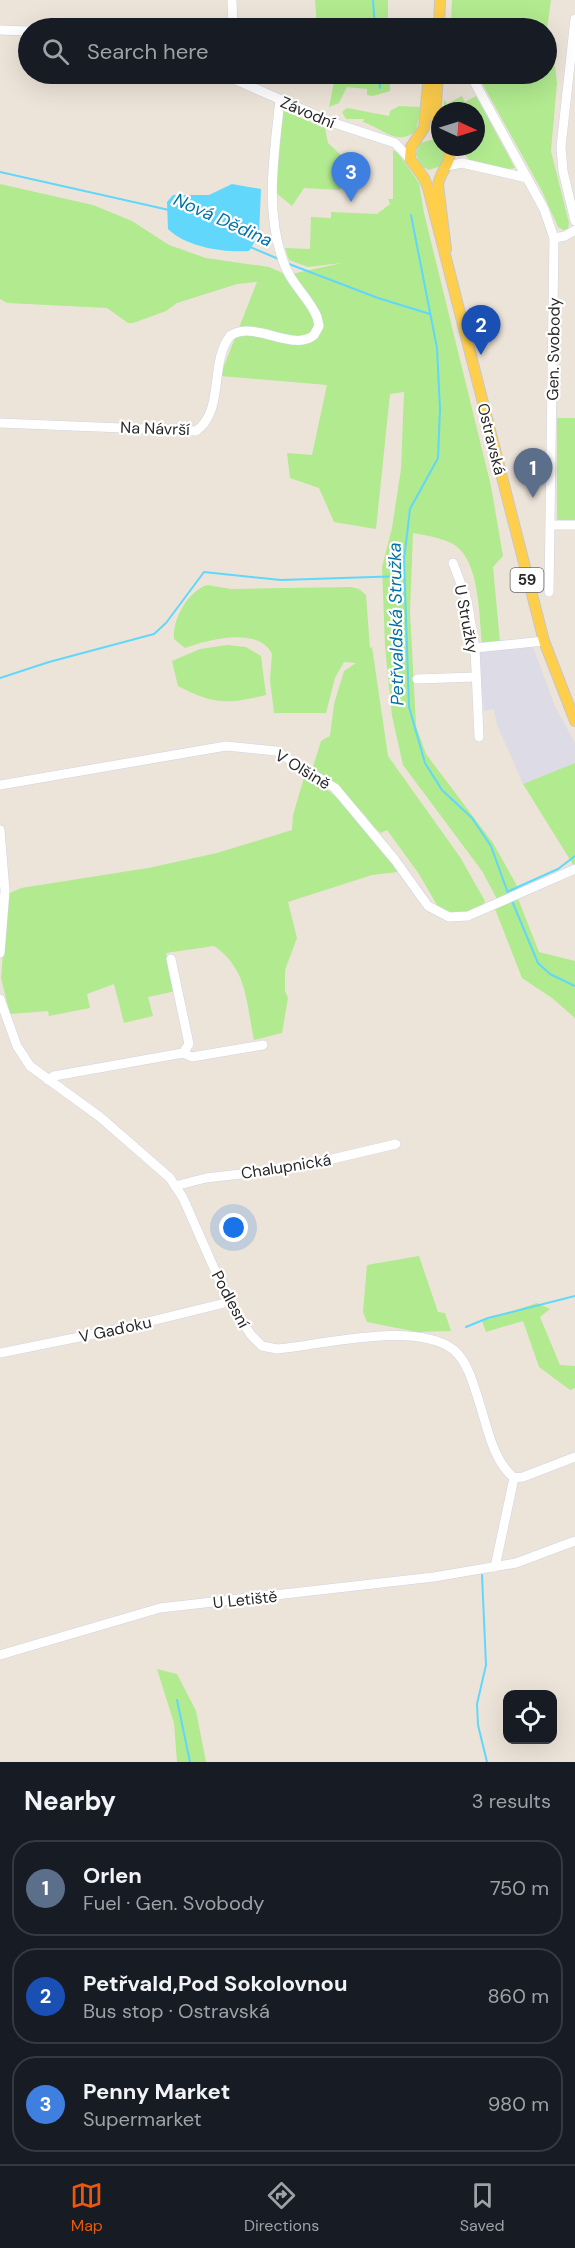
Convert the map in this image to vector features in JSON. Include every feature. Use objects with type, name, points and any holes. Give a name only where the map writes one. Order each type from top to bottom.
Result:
[{"type":"main road","points":[[439,18],[441,0]]},
{"type":"main road","points":[[410,159],[416,139],[426,119],[428,84]]},
{"type":"main road","points":[[436,102],[437,84]]},
{"type":"main road","points":[[416,139],[431,134]]},
{"type":"main road","name":"Ostravská","points":[[446,258],[446,235],[438,185],[447,156]]},
{"type":"main road","name":"Ostravská","points":[[410,159],[428,188],[544,641],[575,721]]},
{"type":"main road","points":[[420,172],[431,175],[445,168]]},
{"type":"street","points":[[232,0],[233,18]]},
{"type":"street","points":[[575,19],[561,147],[563,171],[575,220]]},
{"type":"street","points":[[0,30],[18,31]]},
{"type":"street","name":"Závodní","points":[[250,84],[280,100],[334,123],[395,143],[410,159]]},
{"type":"street","name":"Gen. Svobody","points":[[476,84],[544,209],[554,238],[549,592]]},
{"type":"street","name":"Na Návrší","points":[[0,423],[196,431],[204,424],[209,414],[219,358],[230,336],[247,330],[304,340],[314,335],[319,326],[317,317],[285,267],[275,225],[271,185],[280,100]]},
{"type":"street","name":"Závodní","points":[[395,143],[416,139]]},
{"type":"street","points":[[456,156],[462,163]]},
{"type":"street","points":[[445,168],[462,163],[528,178]]},
{"type":"street","points":[[554,238],[565,236],[575,230]]},
{"type":"street","points":[[551,525],[575,525]]},
{"type":"street","name":"U Stružky","points":[[453,563],[467,600],[475,648],[478,737]]},
{"type":"street","points":[[475,648],[544,641]]},
{"type":"street","name":"U Stružky","points":[[417,679],[476,677]]},
{"type":"street","name":"V Olšině","points":[[0,785],[226,746],[264,749],[276,751],[335,789],[395,860],[428,906],[449,917],[468,916],[575,869]]},
{"type":"street","points":[[0,830],[5,891],[0,953]]},
{"type":"street","points":[[171,959],[189,1044],[183,1053]]},
{"type":"street","name":"Podlesní","points":[[0,999],[17,1046],[30,1066],[139,1148],[175,1186],[229,1302],[251,1335],[262,1346],[277,1349],[393,1336],[426,1338],[454,1351],[465,1364],[502,1466],[514,1478]]},
{"type":"street","points":[[48,1080],[54,1076],[183,1053],[192,1057],[263,1045]]},
{"type":"street","name":"Chalupnická","points":[[175,1186],[206,1178],[294,1168],[396,1144]]},
{"type":"street","name":"V Gaďoku","points":[[0,1353],[119,1329],[229,1302]]},
{"type":"street","points":[[495,1566],[514,1478],[523,1477],[575,1456]]},
{"type":"street","name":"U Letiště","points":[[0,1655],[160,1608],[434,1577],[516,1563],[575,1541]]},
{"type":"shaded area","points":[[533,647],[555,706],[575,743],[575,763],[523,784],[497,725],[494,709],[484,711],[477,655],[485,649]]},
{"type":"green space","points":[[315,0],[388,0],[388,18],[316,18]]},
{"type":"green space","points":[[452,0],[551,0],[549,18],[451,18]]},
{"type":"green space","points":[[334,84],[390,84],[390,91],[373,96],[367,95],[367,89],[347,87],[339,103],[329,107]]},
{"type":"green space","points":[[483,84],[557,84],[551,151],[569,223],[568,229],[563,230],[558,227],[542,191]]},
{"type":"green space","points":[[462,96],[465,102],[451,102]]},
{"type":"green space","points":[[476,96],[479,102],[465,102]]},
{"type":"green space","points":[[399,106],[421,107],[416,131],[402,137],[389,135],[363,122],[364,119],[346,119],[342,112],[347,108],[389,116],[390,111]]},
{"type":"green space","points":[[282,110],[325,128],[328,143],[343,157],[338,158],[340,190],[304,188],[292,206],[275,192]]},
{"type":"green space","points":[[485,113],[515,168],[509,169],[470,160],[466,156],[485,156]]},
{"type":"green space","points":[[431,140],[431,156],[446,156],[441,166],[429,170],[420,165],[416,154],[420,143]]},
{"type":"green space","points":[[393,150],[398,153],[419,183],[424,213],[491,486],[503,556],[493,567],[500,642],[482,644],[479,604],[469,562],[462,551],[453,544],[413,533],[410,611],[416,726],[426,754],[493,843],[516,884],[518,890],[497,899],[482,871],[403,765],[392,716],[385,646],[382,567],[392,528],[401,469],[404,392],[390,394],[376,529],[334,522],[319,488],[290,478],[287,453],[312,455],[327,385],[220,376],[257,282],[237,284],[177,303],[166,311],[133,323],[128,323],[107,308],[7,303],[0,299],[0,184],[93,205],[132,221],[169,245],[206,258],[269,267],[287,275],[342,263],[308,267],[289,260],[285,248],[310,249],[311,217],[331,218],[331,212],[377,214],[390,204],[388,199],[393,199]]},
{"type":"green space","points":[[557,418],[575,418],[575,522],[557,522]]},
{"type":"green space","points":[[207,585],[231,589],[351,587],[359,589],[366,595],[370,648],[372,647],[388,756],[460,857],[485,901],[480,910],[466,915],[448,914],[437,905],[419,874],[387,830],[381,833],[378,831],[349,800],[306,769],[313,767],[321,741],[330,736],[334,704],[344,671],[356,663],[344,662],[335,678],[326,713],[274,713],[270,680],[272,654],[265,645],[256,640],[232,638],[185,648],[174,639],[176,623],[183,607],[194,593]]},
{"type":"green space","points":[[227,645],[246,647],[261,656],[266,695],[231,701],[211,700],[178,686],[172,661],[200,649]]},
{"type":"green space","points":[[575,763],[575,866],[574,866],[523,784]]},
{"type":"green space","points":[[305,774],[335,796],[358,817],[398,872],[372,875],[288,902],[297,938],[285,970],[285,991],[288,998],[282,1033],[254,1040],[247,1000],[239,976],[225,955],[214,946],[166,953],[176,991],[148,997],[153,1016],[124,1023],[114,984],[87,994],[90,1008],[49,1016],[48,1011],[10,1014],[1,978],[8,894],[21,888],[148,868],[217,853],[292,830],[293,815]]},
{"type":"green space","points":[[517,896],[539,952],[575,961],[575,1018],[552,998],[522,978],[495,909]]},
{"type":"green space","points":[[419,1256],[438,1312],[445,1313],[451,1331],[417,1332],[367,1322],[363,1312],[367,1265]]},
{"type":"green space","points":[[537,1303],[550,1309],[540,1317],[560,1365],[575,1366],[575,1388],[570,1390],[539,1367],[523,1321],[486,1332],[482,1321]]},
{"type":"green space","points":[[157,1669],[177,1674],[196,1711],[206,1762],[177,1762],[174,1723]]},
{"type":"water","points":[[232,184],[261,189],[259,235],[249,251],[206,248],[185,240],[168,229],[167,202],[173,195],[209,195]]},
{"type":"waterway","name":"Petřvaldská Stružka","points":[[373,0],[374,18]]},
{"type":"waterway","name":"Petřvaldská Stružka","points":[[380,84],[380,88]]},
{"type":"waterway","name":"Nová Dědina","points":[[0,172],[169,210]]},
{"type":"waterway","name":"Petřvaldská Stružka","points":[[411,215],[437,348],[440,409],[438,458],[410,509],[404,560],[409,707],[425,763],[442,790],[472,818],[491,846],[509,896]]},
{"type":"waterway","name":"Nová Dědina","points":[[250,247],[281,260]]},
{"type":"waterway","name":"Nová Dědina","points":[[289,264],[378,298],[430,314]]},
{"type":"waterway","points":[[0,678],[49,662],[154,634],[166,623],[204,572],[281,580],[404,576]]},
{"type":"waterway","points":[[509,891],[558,869],[575,856]]},
{"type":"waterway","name":"Petřvaldská Stružka","points":[[512,901],[538,963],[550,974],[575,986]]},
{"type":"waterway","points":[[466,1327],[488,1318],[575,1296]]},
{"type":"waterway","points":[[482,1575],[486,1665],[477,1704],[478,1725],[487,1762]]},
{"type":"waterway","points":[[177,1700],[190,1762]]},
{"type":"place","name":"Penny Market","points":[[351,202]]},
{"type":"place","name":"Petřvald,Pod Sokolovnou","points":[[481,355]]},
{"type":"place","name":"Orlen","points":[[533,498]]}]
